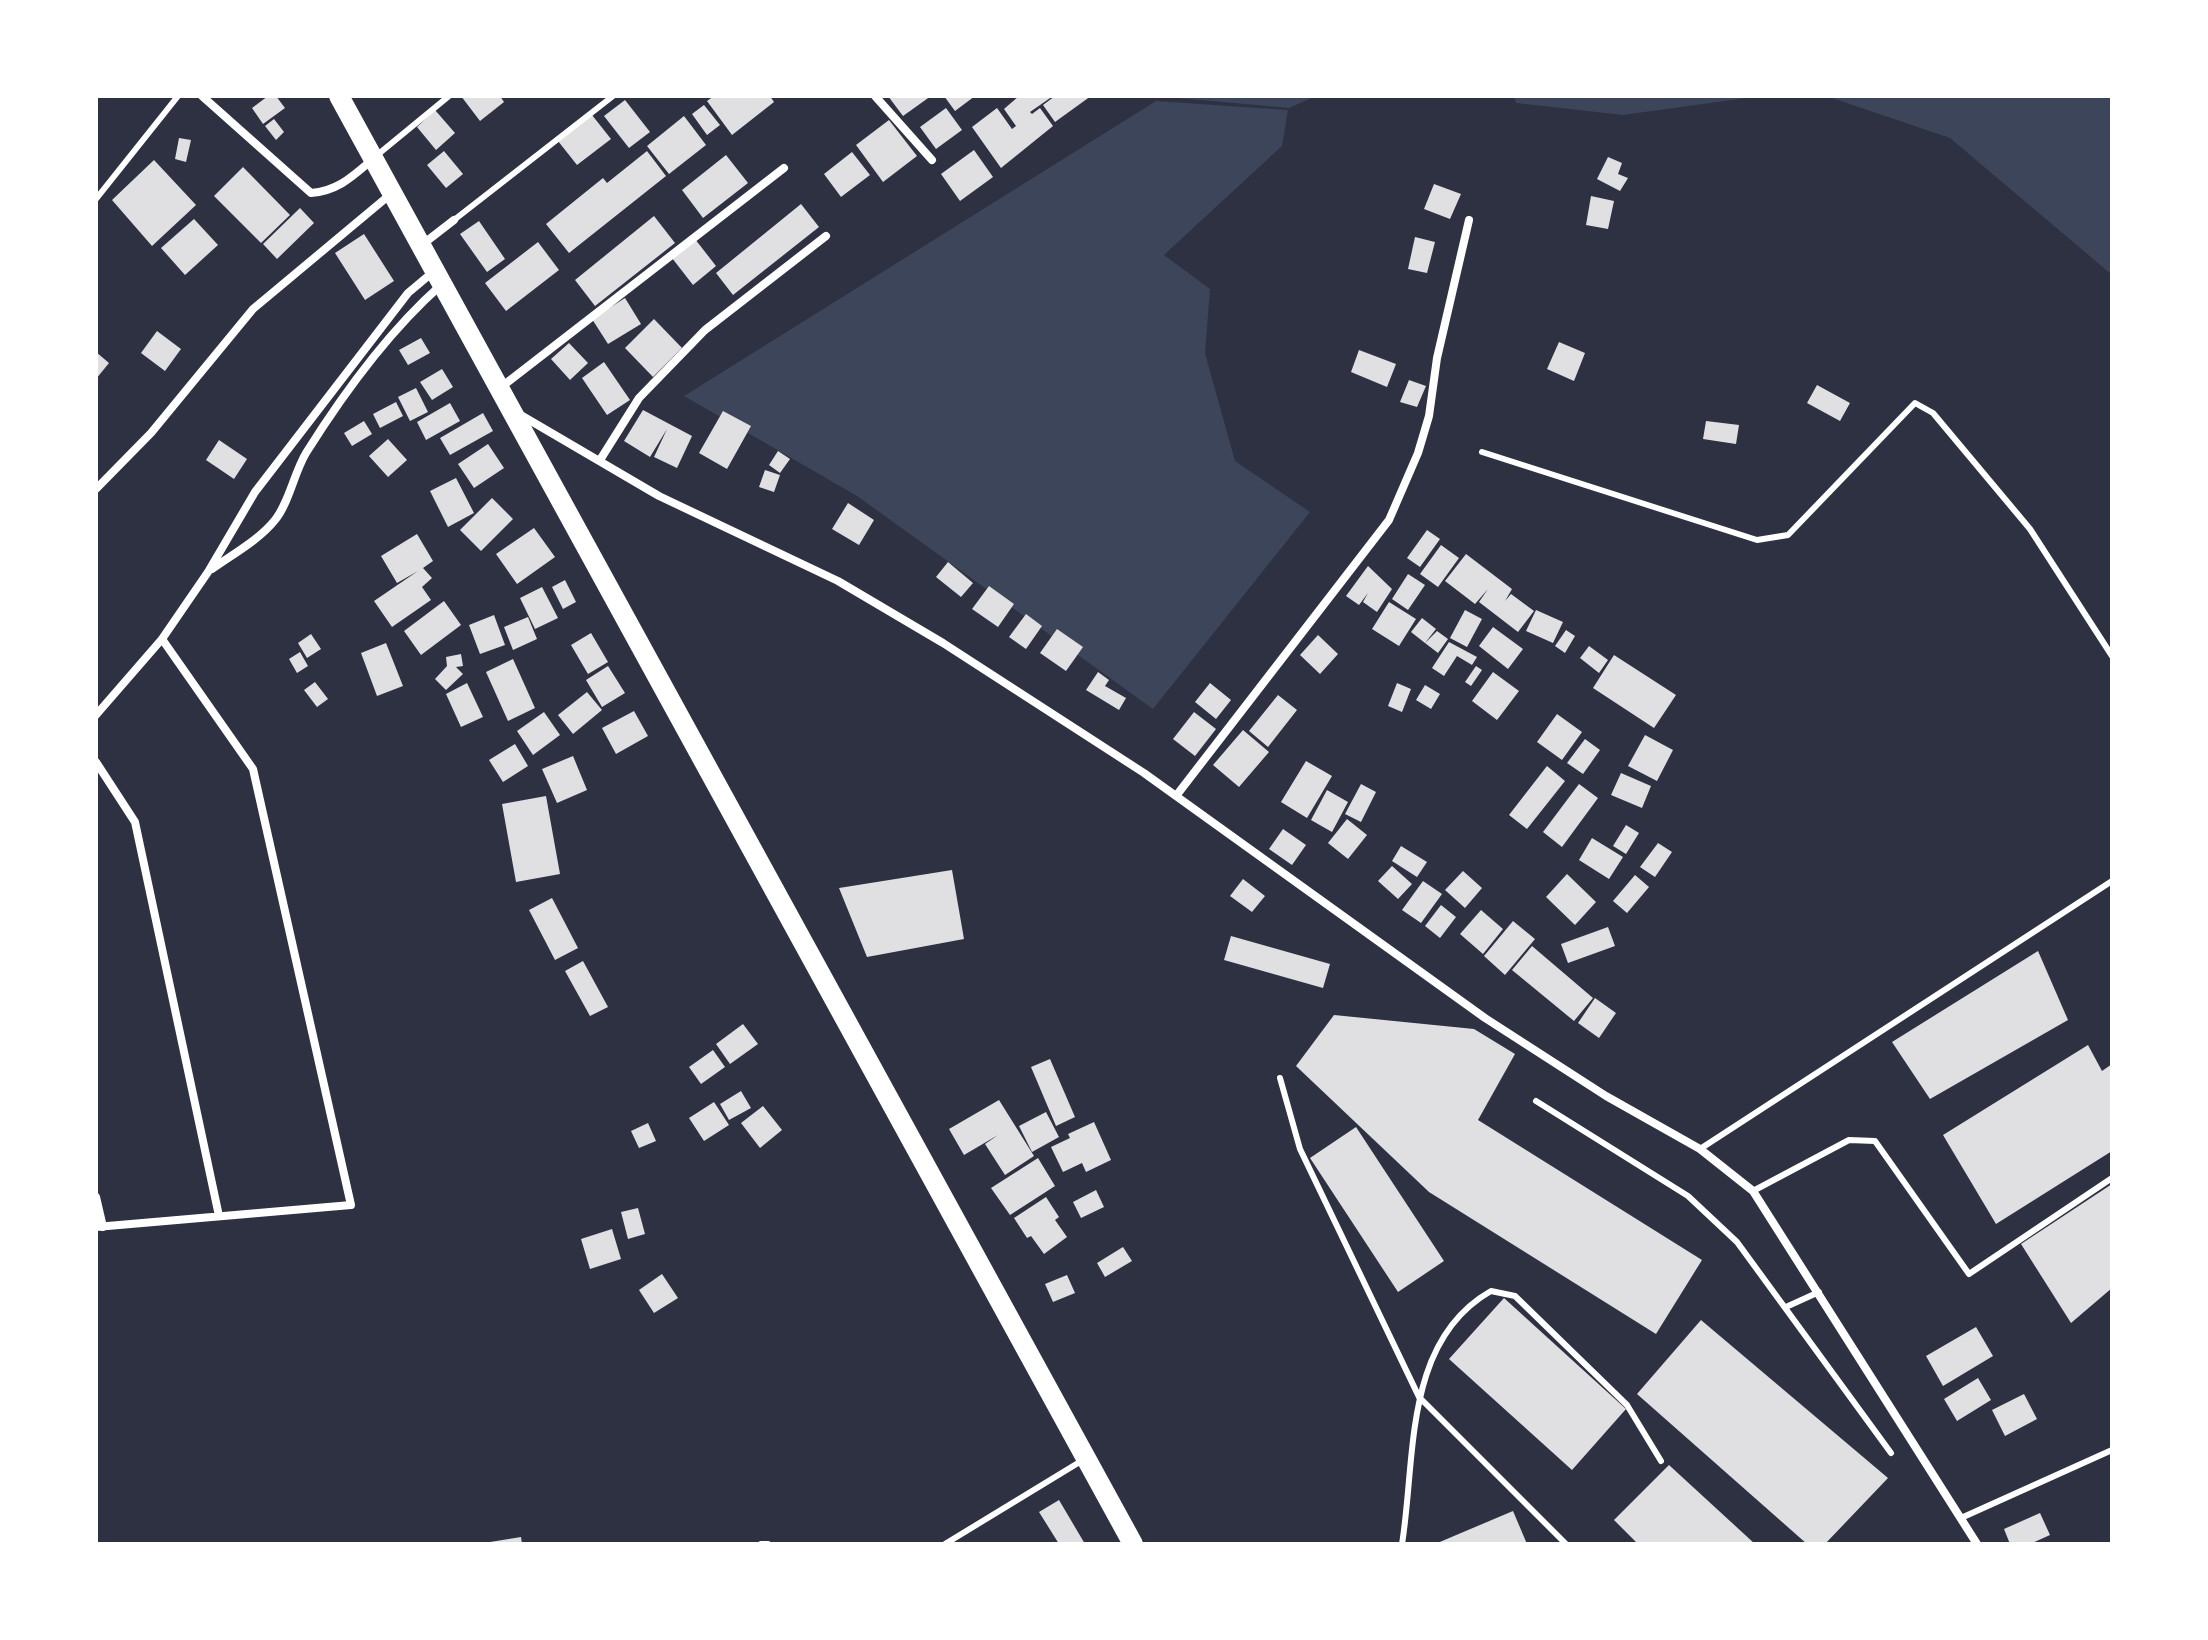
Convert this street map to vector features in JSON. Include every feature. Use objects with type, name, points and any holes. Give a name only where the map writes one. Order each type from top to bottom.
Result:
[{"type":"highway","points":[[339,96],[1133,1544]]},
{"type":"street","points":[[202,96],[296,184],[311,193],[328,192],[344,184],[373,158]]},
{"type":"street","points":[[875,96],[932,160]]},
{"type":"street","points":[[499,388],[784,168]]},
{"type":"street","points":[[96,489],[151,433],[253,309],[392,192]]},
{"type":"street","points":[[421,246],[454,220]]},
{"type":"street","points":[[1176,796],[1389,520],[1418,453],[1429,416],[1437,358],[1469,220]]},
{"type":"street","points":[[600,460],[639,398],[705,330],[826,236]]},
{"type":"street","points":[[96,715],[162,639],[208,572],[255,492],[408,293],[438,278]]},
{"type":"street","points":[[208,572],[262,534],[276,519],[290,482],[331,417],[438,278]]},
{"type":"street","points":[[510,410],[659,496],[838,581],[943,643],[1176,796],[1485,1018],[1606,1096],[1700,1149],[1753,1191],[1820,1291],[1977,1544]]},
{"type":"street","points":[[96,1197],[99,1227],[351,1205],[253,769],[162,639]]},
{"type":"street","points":[[96,762],[135,822],[219,1216]]},
{"type":"lane","points":[[96,199],[178,96]]},
{"type":"lane","points":[[373,158],[449,96]]},
{"type":"lane","points":[[454,220],[613,96]]},
{"type":"lane","points":[[1482,452],[1757,540],[1788,535],[1915,403],[1933,413],[2030,529],[2112,656]]},
{"type":"lane","points":[[1700,1149],[2112,881]]},
{"type":"lane","points":[[1280,1078],[1300,1149],[1419,1397],[1566,1544]]},
{"type":"lane","points":[[1536,1101],[1688,1196],[1737,1242],[1891,1453]]},
{"type":"lane","points":[[1753,1191],[1849,1140],[1875,1141],[1969,1274],[2112,1178]]},
{"type":"lane","points":[[1402,1544],[1419,1397],[1437,1345],[1476,1299],[1491,1291],[1504,1292],[1525,1305],[1627,1405],[1661,1461]]},
{"type":"lane","points":[[1786,1307],[1820,1291]]},
{"type":"lane","points":[[1961,1518],[2112,1450]]},
{"type":"lane","points":[[945,1544],[1086,1459]]},
{"type":"lane","points":[[761,1544],[768,1544]]},
{"type":"shaded area","points":[[1156,96],[1316,96],[1289,108]]},
{"type":"shaded area","points":[[1514,96],[1761,96],[1623,115],[1516,103]]},
{"type":"shaded area","points":[[1826,96],[2112,96],[2112,275],[1950,138]]},
{"type":"shaded area","points":[[1156,101],[1288,110],[1282,146],[1164,255],[1210,289],[1205,353],[1235,461],[1310,512],[1153,709],[857,496],[684,396]]},
{"type":"building","points":[[268,96],[276,96],[285,108],[263,124],[252,108]]},
{"type":"building","points":[[461,96],[500,96],[504,102],[480,121]]},
{"type":"building","points":[[714,96],[770,96],[774,102],[732,135],[707,101]]},
{"type":"building","points":[[888,96],[931,96],[903,116]]},
{"type":"building","points":[[944,96],[975,96],[955,111]]},
{"type":"building","points":[[1019,96],[1053,96],[1030,112],[1032,114],[1040,108],[1053,126],[1001,168],[972,127],[997,108],[1012,129],[1016,126],[1004,109]]},
{"type":"building","points":[[1055,96],[1091,96],[1055,122],[1043,105]]},
{"type":"building","points":[[625,100],[650,132],[629,148],[604,116]]},
{"type":"building","points":[[704,105],[720,125],[707,135],[692,114]]},
{"type":"building","points":[[946,108],[962,130],[936,149],[920,127]]},
{"type":"building","points":[[435,110],[455,133],[436,150],[417,127]]},
{"type":"building","points":[[592,115],[611,139],[577,165],[558,141]]},
{"type":"building","points":[[684,116],[706,145],[669,174],[647,146]]},
{"type":"building","points":[[274,119],[284,132],[276,140],[265,126]]},
{"type":"building","points":[[889,120],[917,156],[883,182],[856,145]]},
{"type":"building","points":[[179,138],[191,140],[186,162],[175,159]]},
{"type":"building","points":[[974,150],[993,177],[960,201],[941,174]]},
{"type":"building","points":[[444,151],[463,174],[446,188],[427,165]]},
{"type":"building","points":[[647,151],[666,176],[569,253],[546,224],[603,178],[607,183]]},
{"type":"building","points":[[852,152],[870,175],[841,197],[824,174]]},
{"type":"building","points":[[726,155],[748,183],[703,218],[682,190]]},
{"type":"building","points":[[1608,157],[1622,163],[1618,174],[1628,178],[1620,191],[1597,179]]},
{"type":"building","points":[[154,160],[196,205],[152,246],[112,200]]},
{"type":"building","points":[[243,167],[290,215],[261,243],[214,196]]},
{"type":"building","points":[[1434,184],[1461,194],[1450,219],[1424,209]]},
{"type":"building","points":[[1591,196],[1614,201],[1608,229],[1586,225]]},
{"type":"building","points":[[801,204],[819,227],[733,295],[716,273]]},
{"type":"building","points":[[300,208],[314,223],[277,259],[263,244]]},
{"type":"building","points":[[654,216],[675,243],[595,306],[575,280]]},
{"type":"building","points":[[194,219],[218,245],[185,275],[161,248]]},
{"type":"building","points":[[479,221],[505,259],[487,272],[460,234]]},
{"type":"building","points":[[364,234],[394,281],[365,300],[335,253]]},
{"type":"building","points":[[1415,237],[1435,242],[1427,273],[1408,269]]},
{"type":"building","points":[[695,239],[716,266],[693,285],[672,258]]},
{"type":"building","points":[[538,242],[559,270],[506,311],[485,283]]},
{"type":"building","points":[[625,298],[641,324],[608,344],[592,319]]},
{"type":"building","points":[[654,319],[682,348],[653,377],[625,348]]},
{"type":"building","points":[[157,331],[181,349],[165,371],[141,353]]},
{"type":"building","points":[[421,338],[430,353],[408,365],[399,350]]},
{"type":"building","points":[[1559,342],[1585,353],[1574,381],[1547,369]]},
{"type":"building","points":[[569,343],[588,363],[570,380],[551,359]]},
{"type":"building","points":[[1359,350],[1396,364],[1387,387],[1351,372]]},
{"type":"building","points":[[96,352],[109,363],[96,379]]},
{"type":"building","points":[[604,362],[630,400],[607,415],[582,378]]},
{"type":"building","points":[[442,369],[453,387],[432,400],[420,382]]},
{"type":"building","points":[[1409,380],[1426,386],[1417,407],[1400,402]]},
{"type":"building","points":[[1817,385],[1850,403],[1840,421],[1807,403]]},
{"type":"building","points":[[416,388],[428,412],[410,421],[398,397]]},
{"type":"building","points":[[396,402],[403,416],[380,428],[373,414]]},
{"type":"building","points":[[450,403],[460,421],[426,440],[417,422]]},
{"type":"building","points":[[643,410],[692,436],[677,468],[654,457],[667,429],[650,457],[624,441]]},
{"type":"building","points":[[723,411],[751,426],[727,469],[699,453]]},
{"type":"building","points":[[483,413],[493,431],[450,455],[440,438]]},
{"type":"building","points":[[364,421],[372,434],[352,446],[344,433]]},
{"type":"building","points":[[1706,421],[1739,425],[1736,444],[1703,439]]},
{"type":"building","points":[[388,439],[407,460],[388,477],[369,456]]},
{"type":"building","points":[[219,440],[247,459],[234,479],[206,460]]},
{"type":"building","points":[[488,444],[504,468],[474,488],[458,464]]},
{"type":"building","points":[[778,451],[790,459],[780,473],[769,465]]},
{"type":"building","points":[[765,470],[780,475],[774,492],[759,487]]},
{"type":"building","points":[[456,478],[474,513],[448,527],[430,491]]},
{"type":"building","points":[[492,498],[513,519],[481,551],[460,530]]},
{"type":"building","points":[[848,503],[874,520],[859,545],[832,529]]},
{"type":"building","points":[[534,528],[555,557],[517,584],[496,554]]},
{"type":"building","points":[[1427,530],[1440,539],[1420,567],[1407,558]]},
{"type":"building","points":[[417,534],[433,561],[423,568],[432,578],[422,587],[431,600],[392,627],[374,601],[418,571],[397,583],[381,556]]},
{"type":"building","points":[[1441,545],[1459,558],[1438,587],[1420,574]]},
{"type":"building","points":[[1466,554],[1512,589],[1505,601],[1511,594],[1534,611],[1518,632],[1479,602],[1488,589],[1475,604],[1445,581]]},
{"type":"building","points":[[948,562],[973,583],[961,597],[936,577]]},
{"type":"building","points":[[1368,566],[1392,589],[1377,612],[1363,602],[1368,593],[1359,605],[1346,596]]},
{"type":"building","points":[[1408,574],[1425,585],[1408,610],[1392,599]]},
{"type":"building","points":[[565,580],[576,602],[563,609],[552,587]]},
{"type":"building","points":[[989,586],[1014,604],[998,627],[972,609]]},
{"type":"building","points":[[542,587],[558,618],[535,629],[520,598]]},
{"type":"building","points":[[444,601],[461,625],[421,655],[404,631]]},
{"type":"building","points":[[1389,602],[1416,619],[1399,646],[1372,629]]},
{"type":"building","points":[[1465,610],[1482,619],[1467,647],[1450,638]]},
{"type":"building","points":[[1536,610],[1563,622],[1553,643],[1526,631]]},
{"type":"building","points":[[1026,614],[1042,626],[1026,649],[1009,637]]},
{"type":"building","points":[[494,615],[505,645],[480,654],[469,625]]},
{"type":"building","points":[[528,617],[537,639],[513,650],[504,627]]},
{"type":"building","points":[[1422,618],[1436,629],[1425,643],[1411,632]]},
{"type":"building","points":[[1493,627],[1523,649],[1508,669],[1479,646]]},
{"type":"building","points":[[1057,629],[1083,647],[1066,671],[1040,653]]},
{"type":"building","points":[[1566,630],[1575,636],[1565,653],[1555,646]]},
{"type":"building","points":[[1437,631],[1448,639],[1438,653],[1425,643]]},
{"type":"building","points":[[591,633],[608,662],[588,674],[571,645]]},
{"type":"building","points":[[311,634],[321,649],[307,658],[298,643]]},
{"type":"building","points":[[1318,635],[1338,654],[1320,674],[1300,655]]},
{"type":"building","points":[[1449,642],[1477,657],[1472,665],[1457,656],[1444,676],[1432,668]]},
{"type":"building","points":[[386,643],[403,686],[377,696],[361,653]]},
{"type":"building","points":[[1589,646],[1608,660],[1599,673],[1580,658]]},
{"type":"building","points":[[300,652],[308,666],[297,673],[289,659]]},
{"type":"building","points":[[461,654],[463,666],[456,667],[463,674],[446,690],[435,679],[447,666],[446,657]]},
{"type":"building","points":[[1614,655],[1676,695],[1654,728],[1593,688]]},
{"type":"building","points":[[513,659],[535,708],[508,721],[486,672]]},
{"type":"building","points":[[608,666],[625,693],[602,707],[586,680]]},
{"type":"building","points":[[1476,666],[1482,670],[1471,686],[1465,682]]},
{"type":"building","points":[[1098,672],[1109,680],[1105,686],[1126,698],[1119,710],[1086,690]]},
{"type":"building","points":[[1493,672],[1519,691],[1497,720],[1472,701]]},
{"type":"building","points":[[315,682],[328,699],[317,707],[304,690]]},
{"type":"building","points":[[467,683],[483,717],[461,727],[446,694]]},
{"type":"building","points":[[1210,683],[1231,700],[1216,719],[1195,702]]},
{"type":"building","points":[[1397,683],[1411,689],[1402,712],[1388,706]]},
{"type":"building","points":[[1425,685],[1440,694],[1431,709],[1416,700]]},
{"type":"building","points":[[587,692],[602,710],[573,734],[558,715]]},
{"type":"building","points":[[1278,695],[1297,710],[1268,747],[1249,731]]},
{"type":"building","points":[[634,711],[648,736],[616,754],[602,728]]},
{"type":"building","points":[[544,712],[560,735],[533,755],[517,731]]},
{"type":"building","points":[[1194,712],[1216,729],[1195,756],[1173,739]]},
{"type":"building","points":[[1557,714],[1582,732],[1562,760],[1537,742]]},
{"type":"building","points":[[1243,730],[1269,752],[1239,787],[1213,765]]},
{"type":"building","points":[[1645,735],[1673,750],[1657,781],[1628,766]]},
{"type":"building","points":[[1585,739],[1600,750],[1583,774],[1567,763]]},
{"type":"building","points":[[515,744],[528,766],[503,782],[489,760]]},
{"type":"building","points":[[573,756],[587,790],[557,803],[542,769]]},
{"type":"building","points":[[1306,761],[1332,776],[1307,818],[1281,802]]},
{"type":"building","points":[[1547,766],[1565,781],[1527,829],[1509,815]]},
{"type":"building","points":[[1621,773],[1651,786],[1642,808],[1611,795]]},
{"type":"building","points":[[1361,784],[1376,792],[1361,822],[1345,814]]},
{"type":"building","points":[[1579,784],[1598,798],[1562,847],[1543,832]]},
{"type":"building","points":[[1327,790],[1348,802],[1332,832],[1311,820]]},
{"type":"building","points":[[546,796],[560,874],[516,882],[502,804]]},
{"type":"building","points":[[1347,819],[1367,835],[1348,859],[1328,843]]},
{"type":"building","points":[[1626,825],[1639,833],[1626,854],[1613,846]]},
{"type":"building","points":[[1283,829],[1306,845],[1292,865],[1269,849]]},
{"type":"building","points":[[1592,838],[1623,857],[1609,879],[1579,860]]},
{"type":"building","points":[[1658,843],[1672,852],[1655,877],[1640,867]]},
{"type":"building","points":[[1401,846],[1427,862],[1417,877],[1392,861]]},
{"type":"building","points":[[1392,866],[1412,884],[1398,899],[1378,881]]},
{"type":"building","points":[[952,870],[964,939],[867,957],[839,888]]},
{"type":"building","points":[[1463,871],[1482,888],[1465,908],[1445,890]]},
{"type":"building","points":[[1567,874],[1596,902],[1575,925],[1546,897]]},
{"type":"building","points":[[1635,875],[1649,887],[1627,913],[1613,901]]},
{"type":"building","points":[[1243,879],[1265,896],[1252,912],[1230,896]]},
{"type":"building","points":[[1423,881],[1442,894],[1421,923],[1402,910]]},
{"type":"building","points":[[552,898],[578,948],[555,960],[529,910]]},
{"type":"building","points":[[1441,905],[1456,917],[1440,938],[1425,926]]},
{"type":"building","points":[[1481,910],[1503,929],[1483,954],[1460,934]]},
{"type":"building","points":[[1513,921],[1535,939],[1505,975],[1484,956]]},
{"type":"building","points":[[1608,927],[1615,946],[1568,963],[1561,944]]},
{"type":"building","points":[[1231,936],[1330,964],[1323,988],[1224,960]]},
{"type":"building","points":[[1532,946],[1593,998],[1574,1021],[1512,970]]},
{"type":"building","points":[[2038,951],[2068,1020],[1930,1099],[1892,1042]]},
{"type":"building","points":[[583,961],[608,1007],[590,1016],[565,971]]},
{"type":"building","points":[[1595,998],[1616,1013],[1599,1038],[1578,1023]]},
{"type":"building","points":[[1334,1015],[1474,1029],[1515,1054],[1478,1120],[1702,1260],[1656,1334],[1429,1192],[1296,1066]]},
{"type":"building","points":[[743,1024],[758,1044],[730,1064],[716,1044]]},
{"type":"building","points":[[2088,1045],[2102,1071],[2112,1064],[2112,1151],[1996,1224],[1943,1135]]},
{"type":"building","points":[[713,1050],[725,1067],[701,1084],[689,1067]]},
{"type":"building","points":[[1050,1059],[1075,1117],[1056,1126],[1031,1067]]},
{"type":"building","points":[[741,1091],[751,1108],[729,1120],[720,1104]]},
{"type":"building","points":[[999,1100],[1034,1156],[1005,1175],[985,1144],[998,1135],[964,1155],[949,1129]]},
{"type":"building","points":[[714,1102],[729,1125],[704,1141],[689,1118]]},
{"type":"building","points":[[763,1106],[782,1130],[760,1148],[741,1123]]},
{"type":"building","points":[[1046,1112],[1059,1137],[1032,1152],[1019,1126]]},
{"type":"building","points":[[1094,1122],[1111,1160],[1086,1172],[1082,1163],[1063,1172],[1051,1147],[1070,1138],[1068,1134]]},
{"type":"building","points":[[648,1123],[656,1141],[639,1148],[631,1131]]},
{"type":"building","points":[[1356,1127],[1444,1261],[1398,1292],[1310,1158]]},
{"type":"building","points":[[1038,1158],[1055,1186],[1010,1215],[991,1188]]},
{"type":"building","points":[[2112,1184],[2112,1288],[2071,1323],[2021,1244]]},
{"type":"building","points":[[1096,1190],[1104,1207],[1081,1218],[1073,1202]]},
{"type":"building","points":[[1046,1197],[1059,1217],[1055,1220],[1067,1237],[1044,1254],[1031,1236],[1027,1238],[1014,1218]]},
{"type":"building","points":[[638,1208],[645,1234],[628,1239],[621,1212]]},
{"type":"building","points":[[612,1229],[621,1259],[590,1269],[581,1239]]},
{"type":"building","points":[[1123,1247],[1132,1261],[1105,1277],[1097,1263]]},
{"type":"building","points":[[662,1274],[678,1298],[654,1313],[639,1290]]},
{"type":"building","points":[[1067,1275],[1075,1293],[1053,1302],[1045,1284]]},
{"type":"building","points":[[1504,1298],[1626,1409],[1572,1470],[1449,1359]]},
{"type":"building","points":[[1701,1320],[1888,1478],[1825,1544],[1807,1544],[1637,1394]]},
{"type":"building","points":[[1976,1327],[1993,1356],[1943,1386],[1926,1356]]},
{"type":"building","points":[[1978,1378],[1991,1400],[1957,1421],[1944,1399]]},
{"type":"building","points":[[2024,1394],[2037,1419],[2005,1436],[1992,1410]]},
{"type":"building","points":[[1669,1465],[1755,1544],[1638,1544],[1614,1520]]},
{"type":"building","points":[[1059,1500],[1085,1544],[1059,1544],[1039,1512]]},
{"type":"building","points":[[1513,1511],[1527,1544],[1435,1544]]},
{"type":"building","points":[[2040,1513],[2050,1535],[2030,1544],[2010,1544],[2004,1529]]},
{"type":"building","points":[[521,1537],[522,1544],[490,1544],[490,1542]]}]
